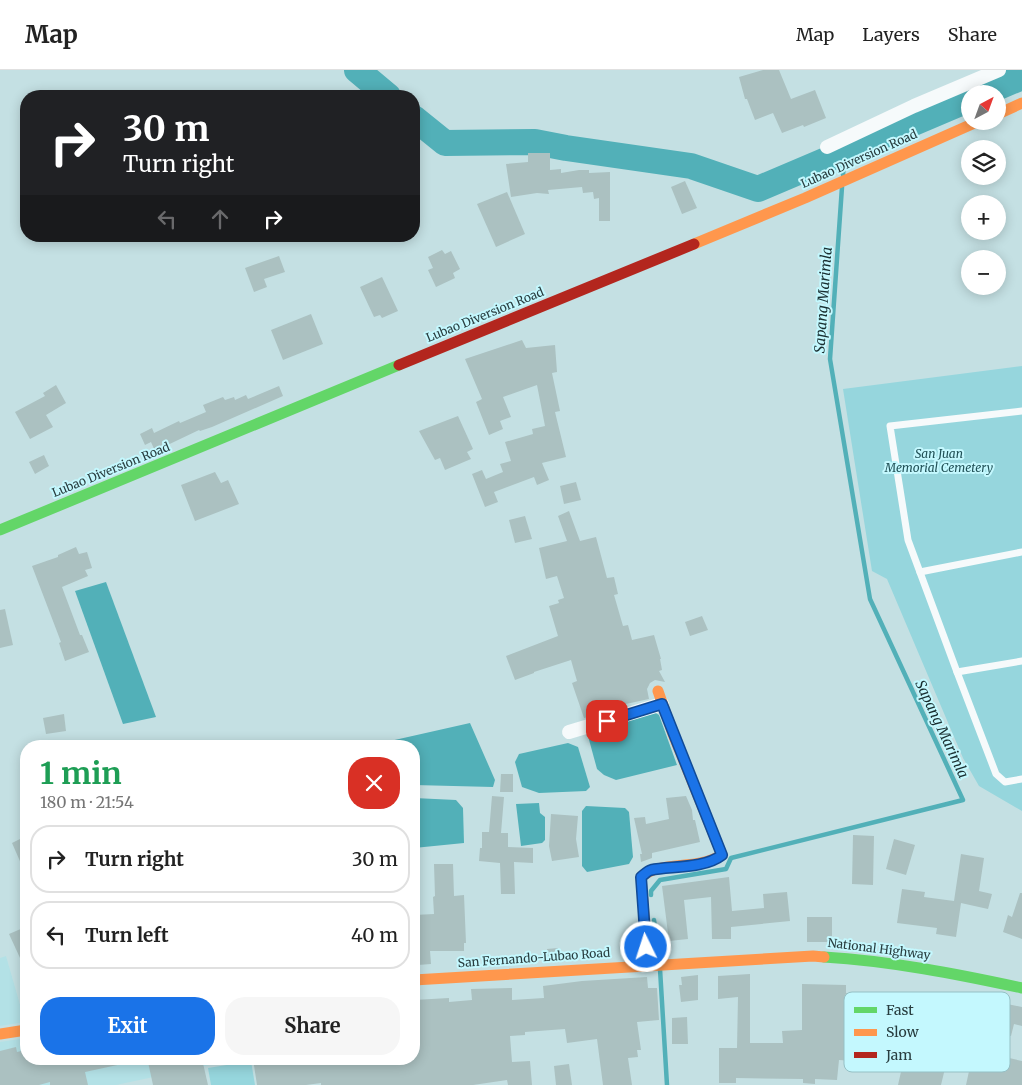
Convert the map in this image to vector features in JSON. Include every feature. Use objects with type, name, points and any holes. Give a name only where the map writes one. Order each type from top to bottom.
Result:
[{"type":"street","points":[[828,147],[914,106],[999,70]]},
{"type":"street","points":[[1006,110],[1022,103]]},
{"type":"street","name":"Lubao Diversion Road","points":[[0,530],[804,198],[961,129]]},
{"type":"street","points":[[569,732],[660,698],[722,855],[717,859],[672,869],[649,871],[641,877],[652,964]]},
{"type":"street","name":"National Highway","points":[[652,964],[813,956],[849,958],[954,973],[1022,988]]},
{"type":"street","name":"San Fernando-Lubao Road","points":[[420,980],[652,964]]},
{"type":"street","points":[[0,1034],[20,1031]]},
{"type":"lane","points":[[1022,411],[890,426],[908,540],[956,672],[996,774],[1005,782],[1022,779]]},
{"type":"lane","points":[[920,572],[1022,552]]},
{"type":"lane","points":[[956,672],[1022,662]]},
{"type":"lane","points":[[669,857],[672,869]]},
{"type":"shaded area","points":[[106,582],[156,717],[123,724],[75,591]]},
{"type":"shaded area","points":[[654,712],[659,715],[677,765],[616,780],[604,775],[597,769],[588,736],[592,731]]},
{"type":"shaded area","points":[[470,723],[495,780],[493,787],[420,785],[420,740],[395,740]]},
{"type":"shaded area","points":[[568,743],[578,747],[590,787],[586,791],[539,793],[522,787],[515,762],[519,754]]},
{"type":"shaded area","points":[[420,798],[456,800],[463,808],[464,843],[420,847]]},
{"type":"shaded area","points":[[539,803],[540,813],[545,817],[545,840],[542,843],[521,846],[516,804]]},
{"type":"shaded area","points":[[586,806],[625,808],[629,812],[633,857],[629,864],[587,872],[582,866],[582,811]]},
{"type":"shaded area","points":[[6,956],[20,1005],[20,1023],[0,1026],[0,958]]},
{"type":"shaded area","points":[[20,1039],[20,1065],[210,1065],[116,1085],[0,1085],[0,1042]]},
{"type":"green space","name":"San Juan Memorial Cemetery","points":[[1022,366],[1022,811],[979,786],[963,758],[887,579],[872,571],[843,389]]},
{"type":"green space","points":[[226,1065],[252,1065],[255,1085],[211,1085],[208,1068]]},
{"type":"building","points":[[763,70],[779,70],[791,99],[815,90],[826,118],[782,133],[773,113],[755,120],[747,99],[745,99],[739,77]]},
{"type":"building","points":[[528,153],[550,153],[550,170],[561,169],[561,173],[579,170],[589,170],[589,173],[610,172],[610,221],[599,221],[599,198],[594,199],[593,192],[583,193],[582,187],[548,190],[549,194],[537,193],[511,197],[506,164],[528,162]]},
{"type":"building","points":[[685,181],[697,208],[682,214],[671,187]]},
{"type":"building","points":[[507,192],[525,234],[496,247],[477,204]]},
{"type":"building","points":[[442,250],[445,254],[451,251],[460,269],[453,273],[455,278],[436,287],[428,270],[433,268],[428,257]]},
{"type":"building","points":[[279,256],[285,272],[264,279],[267,287],[254,292],[245,268]]},
{"type":"building","points":[[382,277],[398,311],[382,318],[380,315],[374,317],[360,287]]},
{"type":"building","points":[[311,314],[323,344],[283,360],[271,330]]},
{"type":"building","points":[[522,340],[526,348],[555,345],[557,372],[552,373],[560,411],[555,412],[566,457],[542,463],[549,480],[537,485],[534,477],[494,492],[498,502],[485,507],[472,474],[482,470],[486,479],[503,472],[500,464],[511,461],[505,442],[533,434],[532,429],[545,426],[537,385],[503,397],[511,417],[500,421],[503,429],[489,435],[476,402],[482,399],[465,359]]},
{"type":"building","points":[[56,385],[66,403],[46,415],[53,427],[30,439],[15,412],[45,396],[43,393]]},
{"type":"building","points":[[279,386],[283,396],[212,427],[199,430],[155,451],[151,442],[145,445],[140,434],[152,428],[154,433],[179,421],[180,423],[206,412],[203,405],[223,397],[225,400],[234,397],[235,400],[246,395],[248,399]]},
{"type":"building","points":[[458,416],[473,449],[467,452],[471,459],[445,470],[440,458],[435,460],[419,431]]},
{"type":"building","points":[[44,455],[49,466],[35,474],[29,462]]},
{"type":"building","points":[[215,472],[221,483],[228,480],[239,504],[195,521],[181,485]]},
{"type":"building","points":[[576,482],[581,500],[564,504],[560,486]]},
{"type":"building","points":[[569,511],[580,541],[596,537],[607,578],[614,577],[618,594],[614,595],[623,626],[628,625],[632,640],[654,635],[661,659],[662,670],[659,671],[665,682],[655,680],[650,683],[647,689],[649,699],[598,710],[599,714],[584,718],[572,683],[577,681],[571,660],[515,680],[506,656],[558,636],[549,606],[559,603],[558,600],[564,598],[557,576],[546,579],[539,548],[567,541],[558,516]]},
{"type":"building","points":[[525,516],[532,539],[515,543],[509,520]]},
{"type":"building","points":[[76,547],[79,554],[87,552],[92,568],[85,570],[88,576],[62,587],[80,635],[82,635],[89,652],[65,661],[59,643],[61,642],[32,566],[58,557],[58,555]]},
{"type":"building","points":[[5,609],[13,645],[0,648],[0,610]]},
{"type":"building","points":[[702,616],[708,630],[690,636],[685,622]]},
{"type":"building","points":[[64,714],[66,731],[46,734],[43,718]]},
{"type":"building","points":[[501,774],[513,774],[513,792],[500,792]]},
{"type":"building","points":[[492,796],[504,797],[501,833],[508,833],[508,847],[533,848],[533,863],[514,862],[515,894],[501,894],[500,863],[479,861],[480,848],[482,848],[482,832],[489,832]]},
{"type":"building","points":[[686,796],[692,810],[700,842],[652,853],[652,858],[641,862],[640,854],[642,854],[634,818],[645,817],[646,824],[669,819],[666,798]]},
{"type":"building","points":[[551,814],[578,816],[576,839],[579,857],[552,861],[549,846]]},
{"type":"building","points":[[853,835],[874,836],[873,885],[852,884]]},
{"type":"building","points":[[20,839],[20,861],[12,843]]},
{"type":"building","points":[[894,839],[915,845],[906,875],[886,869]]},
{"type":"building","points":[[961,854],[984,858],[979,891],[992,894],[988,909],[961,903],[956,937],[936,934],[937,928],[897,923],[902,889],[925,892],[924,897],[954,901]]},
{"type":"building","points":[[434,864],[453,864],[454,896],[464,895],[466,943],[464,943],[464,951],[430,951],[431,964],[420,965],[420,915],[434,914],[433,897],[435,896]]},
{"type":"building","points":[[729,877],[732,911],[764,908],[763,894],[787,892],[790,921],[731,927],[731,939],[712,939],[711,897],[684,900],[688,939],[669,941],[662,886]]},
{"type":"building","points":[[1020,893],[1022,893],[1022,939],[1003,932],[1008,915],[1012,917]]},
{"type":"building","points":[[807,917],[832,917],[832,942],[807,942]]},
{"type":"building","points":[[20,929],[20,958],[9,934]]},
{"type":"building","points":[[558,948],[559,959],[548,960],[547,949]]},
{"type":"building","points":[[750,974],[750,1043],[783,1043],[782,1031],[802,1030],[802,984],[846,985],[846,992],[844,992],[844,1060],[839,1060],[837,1080],[815,1079],[815,1084],[803,1083],[803,1079],[736,1078],[736,1083],[719,1083],[719,1048],[737,1048],[738,997],[718,999],[718,976]]},
{"type":"building","points":[[698,975],[698,1000],[681,1002],[679,985],[682,985],[681,977]]},
{"type":"building","points":[[647,977],[648,988],[657,988],[659,1020],[637,1022],[641,1050],[637,1050],[638,1057],[628,1058],[632,1085],[603,1085],[597,1039],[567,1043],[565,1029],[525,1032],[525,1035],[510,1036],[512,1062],[530,1061],[532,1085],[508,1085],[507,1080],[473,1085],[321,1085],[321,1083],[306,1085],[257,1085],[254,1065],[420,1065],[420,1000],[449,998],[449,1002],[472,1000],[471,989],[512,988],[512,1000],[544,998],[543,986],[582,981]]},
{"type":"building","points":[[1010,1005],[1022,1007],[1022,1026],[1014,1024],[1011,1036]]},
{"type":"building","points":[[687,1017],[688,1044],[672,1044],[672,1018]]},
{"type":"building","points":[[16,1047],[17,1052],[20,1051],[20,1065],[117,1065],[85,1072],[88,1085],[50,1085],[50,1082],[39,1085],[0,1085],[0,1051]]},
{"type":"building","points":[[1010,1058],[1022,1061],[1022,1085],[966,1085],[969,1072],[1010,1072]]},
{"type":"building","points":[[569,1064],[572,1085],[556,1085],[554,1066]]},
{"type":"building","points":[[149,1065],[203,1065],[208,1085],[153,1085]]},
{"type":"building","points":[[901,1072],[944,1072],[941,1085],[898,1085]]},
{"type":"waterway","points":[[357,70],[381,90]]},
{"type":"waterway","points":[[1003,85],[1022,77]]},
{"type":"waterway","points":[[420,123],[445,143],[535,142],[691,166],[758,189],[961,103]]},
{"type":"waterway","name":"Sapang Marimla","points":[[843,175],[845,151]]},
{"type":"waterway","name":"Sapang Marimla","points":[[651,895],[651,891],[660,880],[726,869],[731,858],[963,800],[870,599],[830,359],[842,187]]},
{"type":"waterway","name":"Sapang Marimla","points":[[654,920],[659,959]]},
{"type":"waterway","name":"Sapang Marimla","points":[[660,969],[667,1085]]},
{"type":"traffic: fast","points":[[0,530],[399,365]]},
{"type":"traffic: fast","points":[[824,957],[924,969],[1022,988]]},
{"type":"traffic: slow","points":[[1006,110],[1022,103]]},
{"type":"traffic: slow","points":[[694,244],[805,198],[961,129]]},
{"type":"traffic: slow","points":[[648,965],[641,877],[659,869],[701,863],[722,855],[673,734],[658,691]]},
{"type":"traffic: slow","points":[[420,980],[813,956],[824,957]]},
{"type":"traffic: slow","points":[[0,1034],[20,1031]]},
{"type":"traffic: jam","points":[[399,365],[694,244]]},
{"type":"route","points":[[607,721],[662,704],[722,855],[717,859],[687,866],[649,871],[641,877],[646,947]]}]
